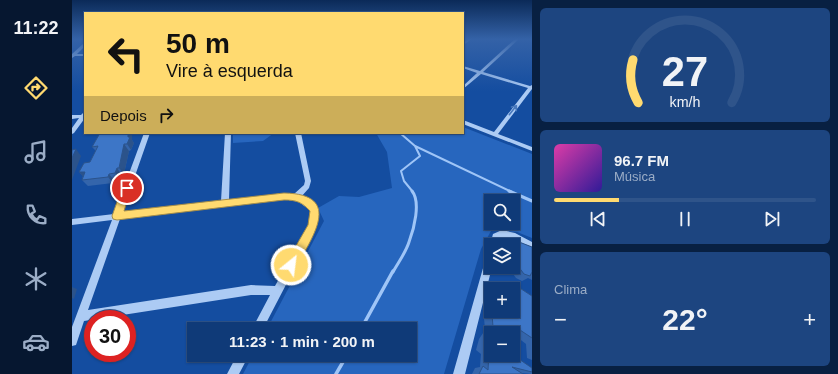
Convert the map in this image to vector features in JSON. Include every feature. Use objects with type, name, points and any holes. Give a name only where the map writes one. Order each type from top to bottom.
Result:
[{"type":"street","points":[[464,87],[497,56]]},
{"type":"street","points":[[464,67],[532,88],[495,134]]},
{"type":"street","points":[[72,118],[84,115]]},
{"type":"street","points":[[72,132],[84,115]]},
{"type":"street","points":[[464,122],[532,149]]},
{"type":"street","points":[[72,341],[147,134]]},
{"type":"street","points":[[225,203],[228,134]]},
{"type":"street","points":[[296,197],[307,186],[308,181],[298,134]]},
{"type":"street","points":[[72,222],[225,203],[296,197],[307,201],[315,210],[313,225],[260,322]]},
{"type":"street","points":[[496,238],[502,234],[516,238]]},
{"type":"street","points":[[520,240],[532,246]]},
{"type":"street","points":[[459,374],[486,274]]},
{"type":"street","points":[[81,316],[251,290],[276,291]]},
{"type":"street","points":[[233,374],[239,362]]},
{"type":"shaded area","points":[[464,127],[532,154],[532,238],[517,232],[491,231],[487,238],[484,238],[484,244],[481,249],[444,374],[243,374],[249,362],[417,362],[417,322],[271,322],[324,221],[318,208],[339,196],[359,197],[392,188],[387,152],[377,134],[464,134]]},
{"type":"shaded area","points":[[233,134],[273,134],[263,141],[233,143]]},
{"type":"building","points":[[99,134],[128,134],[128,137],[130,137],[127,144],[124,144],[119,168],[117,168],[115,173],[109,174],[108,177],[82,180],[85,172],[79,172],[84,163],[90,162],[98,146],[92,147]]},
{"type":"building","points":[[76,149],[72,158],[72,150]]},
{"type":"building","points":[[520,242],[532,247],[532,272],[530,276],[524,274],[520,269]]},
{"type":"building","points":[[520,288],[532,296],[532,338],[520,330],[520,326],[493,326],[492,318],[520,318]]},
{"type":"building","points":[[520,360],[532,368],[532,372],[512,367],[523,374],[479,374],[483,366],[488,370],[488,362],[520,362]]},
{"type":"waterway","points":[[401,134],[415,146]]},
{"type":"waterway","points":[[413,192],[404,181],[401,171],[420,156],[415,146]]},
{"type":"waterway","points":[[415,146],[512,192]]},
{"type":"waterway","points":[[393,272],[408,246],[415,223],[416,202],[412,191]]},
{"type":"waterway","points":[[509,191],[532,201]]},
{"type":"waterway","points":[[365,322],[393,271]]},
{"type":"waterway","points":[[336,374],[343,362]]},
{"type":"route","points":[[127,188],[117,216],[284,196],[296,197],[307,201],[315,210],[313,225],[291,265]]}]
